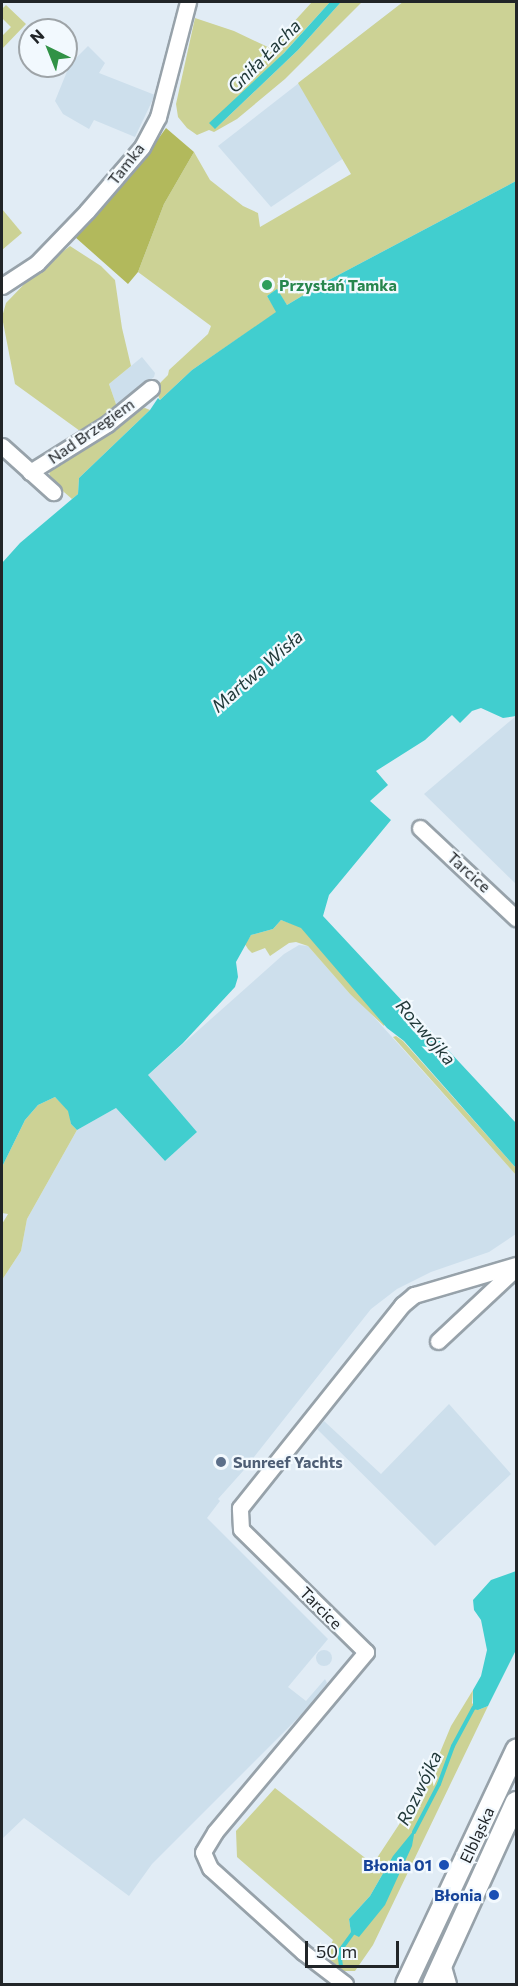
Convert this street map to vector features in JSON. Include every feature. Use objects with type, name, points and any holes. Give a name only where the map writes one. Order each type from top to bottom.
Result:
[{"type":"main road","name":"Elbląska","points":[[406,1984],[516,1750]]},
{"type":"main road","name":"Elbląska","points":[[433,1984],[516,1802]]},
{"type":"street","name":"Tamka","points":[[2,286],[38,263],[142,147],[158,117],[188,2]]},
{"type":"street","name":"Nad Brzegiem","points":[[30,472],[107,424],[151,388]]},
{"type":"street","points":[[2,446],[53,492]]},
{"type":"street","name":"Tarcice","points":[[420,828],[516,918]]},
{"type":"street","name":"Tarcice","points":[[438,1341],[516,1266]]},
{"type":"street","name":"Tarcice","points":[[345,1984],[303,1952],[210,1868],[203,1852],[215,1832],[366,1652],[241,1529],[240,1508],[402,1305],[414,1295],[516,1266]]},
{"type":"street","points":[[442,1964],[448,1984]]},
{"type":"shaded area","points":[[403,2],[381,133],[271,207],[218,146]]},
{"type":"shaded area","points":[[88,46],[105,63],[99,73],[155,95],[135,137],[94,120],[89,129],[63,114],[55,101],[64,78],[78,78],[78,56]]},
{"type":"shaded area","points":[[142,357],[155,373],[154,377],[117,407],[109,384]]},
{"type":"shaded area","points":[[516,716],[516,884],[424,794]]},
{"type":"shaded area","name":"Sunreef Yachts","points":[[299,945],[308,946],[516,1175],[516,1234],[489,1252],[431,1272],[397,1289],[371,1309],[243,1471],[218,1499],[220,1501],[207,1518],[328,1639],[288,1687],[306,1701],[325,1679],[327,1683],[312,1704],[152,1864],[129,1896],[24,1818],[2,1839],[2,1280],[21,1251],[27,1219],[77,1130],[116,1108],[165,1161],[197,1132],[147,1076],[284,954]]},
{"type":"shaded area","points":[[449,1404],[511,1474],[435,1546],[317,1429],[324,1421],[381,1474]]},
{"type":"shaded area","points":[[324,1650],[330,1652],[332,1658],[330,1664],[324,1666],[318,1664],[316,1658],[318,1652]]},
{"type":"green space","points":[[312,2],[330,2],[215,129],[298,50],[341,2],[362,2],[285,79],[237,119],[214,132],[209,130],[197,135],[187,128],[178,117],[176,104],[195,18],[234,31],[270,48]]},
{"type":"green space","points":[[403,2],[516,2],[516,181],[327,281],[287,305],[276,290],[267,296],[277,312],[192,370],[160,400],[155,388],[168,375],[169,370],[208,334],[211,326],[138,272],[164,204],[194,152],[210,180],[243,206],[258,213],[260,227],[351,174],[298,83]]},
{"type":"green space","points":[[6,5],[20,18],[18,32],[2,49],[2,36],[11,27],[2,18],[2,9]]},
{"type":"green space","points":[[166,128],[194,152],[164,204],[138,272],[128,284],[75,237],[143,160]]},
{"type":"green space","points":[[2,209],[22,233],[2,250]]},
{"type":"green space","points":[[70,246],[101,266],[115,280],[122,328],[131,366],[109,384],[117,407],[80,431],[15,384],[2,317],[6,303],[33,275]]},
{"type":"green space","points":[[145,408],[150,410],[79,478],[78,494],[72,499],[49,479],[50,470],[87,444],[113,431],[136,410]]},
{"type":"green space","points":[[281,920],[301,927],[385,1023],[384,1026],[350,994],[308,946],[296,942],[289,943],[270,956],[265,948],[252,953],[248,949],[245,944],[251,935],[273,929]]},
{"type":"green space","points":[[396,1036],[403,1041],[516,1168],[516,1175],[393,1037]]},
{"type":"green space","points":[[55,1097],[69,1111],[71,1124],[77,1130],[27,1219],[21,1251],[2,1280],[2,1224],[8,1214],[2,1213],[2,1167],[25,1120],[38,1105]]},
{"type":"green space","points":[[473,1690],[472,1703],[478,1710],[488,1706],[373,1945],[355,1971],[344,1971],[329,1959],[328,1951],[333,1940],[237,1857],[236,1831],[275,1788],[373,1864],[429,1779],[451,1726]],"holes":[[[393,1856],[351,1933],[349,1919],[370,1896]]]},
{"type":"water","name":"Gniła Łacha","points":[[330,2],[341,2],[298,50],[215,129],[209,123],[284,53]]},
{"type":"water","name":"Martwa Wisła","points":[[516,181],[516,716],[503,718],[481,708],[472,711],[460,723],[452,715],[425,740],[376,771],[388,785],[370,801],[391,820],[329,895],[323,916],[516,1123],[516,1168],[404,1041],[387,1028],[301,928],[281,920],[273,929],[251,935],[236,962],[238,977],[235,987],[183,1043],[148,1075],[197,1132],[165,1161],[116,1108],[77,1130],[71,1124],[68,1111],[55,1097],[38,1105],[25,1120],[2,1167],[2,563],[20,543],[78,494],[79,478],[150,410],[158,398],[160,400],[192,370],[276,312],[267,296],[277,289],[287,305],[327,281]]},
{"type":"water","points":[[516,1571],[516,1650],[488,1706],[478,1710],[473,1709],[473,1690],[481,1676],[487,1650],[481,1620],[474,1610],[473,1600],[491,1580]]},
{"type":"water","points":[[415,1829],[412,1846],[385,1905],[359,1937],[351,1933],[349,1919],[370,1896],[393,1856]]},
{"type":"waterway","name":"Rozwójka","points":[[414,1832],[439,1784],[453,1746],[474,1707]]},
{"type":"waterway","name":"Rozwójka","points":[[341,1966],[339,1952],[354,1931]]},
{"type":"place","name":"Przystań Tamka","points":[[267,285]]},
{"type":"place","name":"Sunreef Yachts","points":[[221,1462]]},
{"type":"place","name":"Błonia 01","points":[[444,1865]]},
{"type":"place","name":"Błonia","points":[[494,1895]]}]
